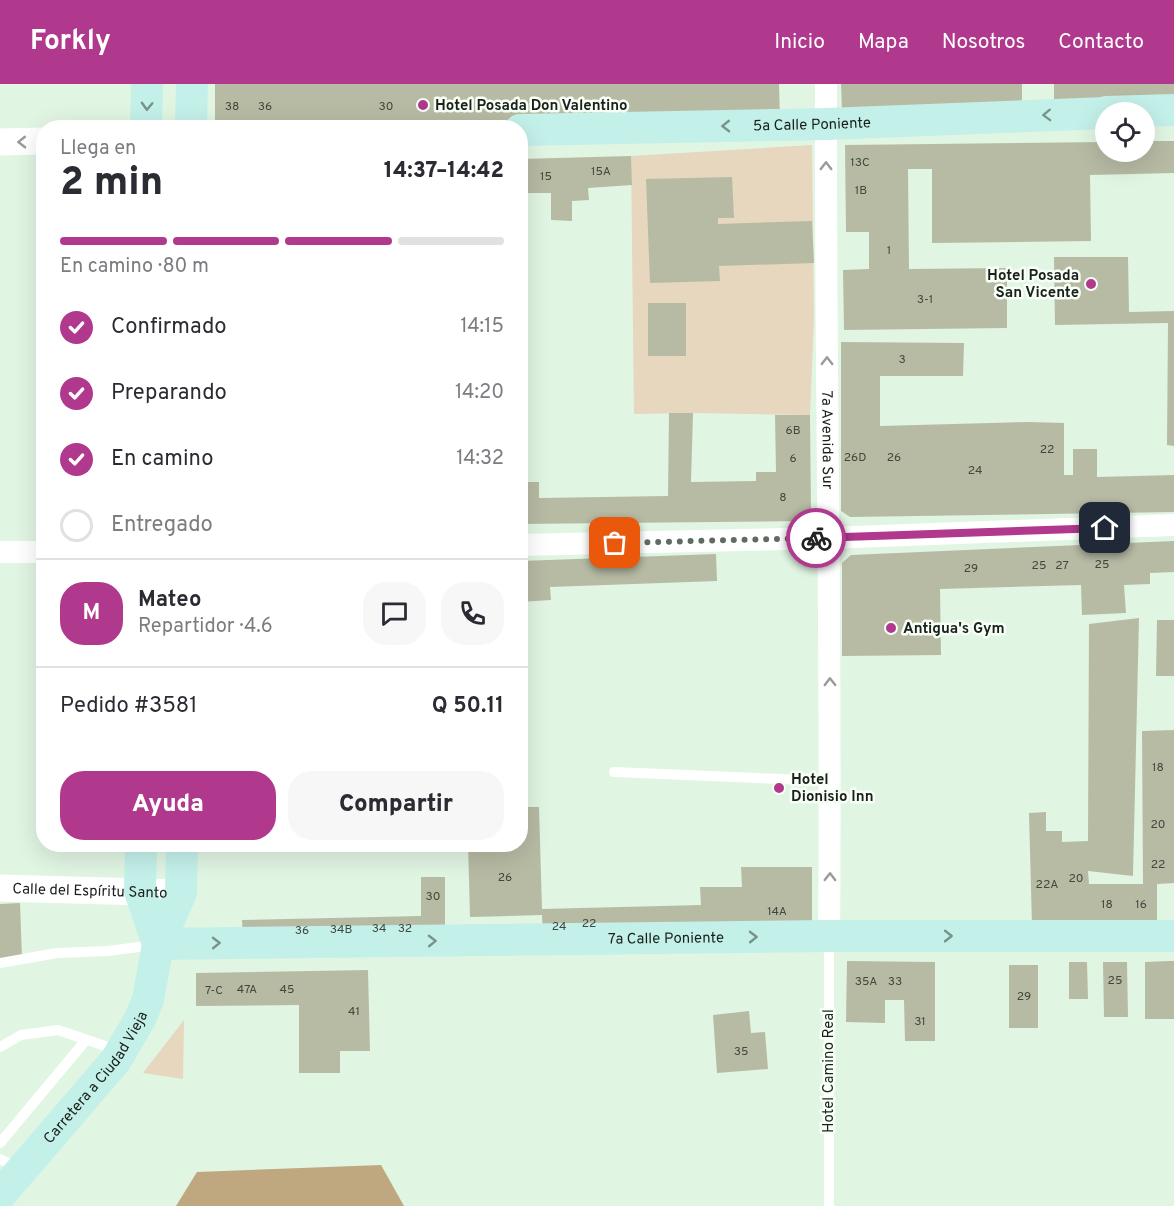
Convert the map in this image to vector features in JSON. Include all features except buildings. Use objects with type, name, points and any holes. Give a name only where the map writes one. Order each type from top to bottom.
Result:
[{"type":"main road","points":[[146,120],[147,84]]},
{"type":"main road","points":[[191,120],[192,84]]},
{"type":"main road","name":"5a Calle Poniente","points":[[1155,111],[1174,110]]},
{"type":"main road","name":"5a Calle Poniente","points":[[528,130],[826,124],[1095,112]]},
{"type":"main road","points":[[141,852],[140,891],[158,944]]},
{"type":"main road","points":[[158,944],[181,893],[182,852]]},
{"type":"main road","name":"7a Calle Poniente","points":[[158,944],[829,936],[1174,936]]},
{"type":"main road","name":"Carretera a Ciudad Vieja","points":[[0,1195],[11,1164],[117,1059],[148,1000],[158,944]]},
{"type":"street","name":"7a Avenida Sur","points":[[826,84],[831,781],[829,936]]},
{"type":"street","points":[[0,142],[36,141]]},
{"type":"street","points":[[528,544],[828,538],[1174,525]]},
{"type":"street","points":[[0,552],[36,552]]},
{"type":"street","name":"Calle del Espíritu Santo","points":[[0,888],[181,893]]},
{"type":"lane","points":[[614,772],[831,781]]},
{"type":"lane","name":"Hotel Camino Real","points":[[829,936],[829,1206]]},
{"type":"lane","points":[[0,963],[57,953],[108,951],[158,944]]},
{"type":"lane","points":[[0,1047],[21,1035],[58,1030],[120,1051]]},
{"type":"lane","points":[[0,1143],[86,1040]]},
{"type":"shaded area","points":[[812,145],[814,318],[810,415],[634,414],[631,156]]},
{"type":"shaded area","points":[[184,1020],[183,1079],[143,1073]]},
{"type":"shaded area","points":[[381,1165],[404,1206],[176,1206],[197,1172]]},
{"type":"way so far","points":[[615,543],[816,538]]},
{"type":"place","name":"Hotel Posada Don Valentino","points":[[423,105]]},
{"type":"place","name":"Hotel Posada San Vicente","points":[[1091,284]]},
{"type":"place","name":"Antigua's Gym","points":[[891,628]]},
{"type":"place","name":"Hotel Dionisio Inn","points":[[779,788]]},
{"type":"route","points":[[816,538],[1105,528]]}]
